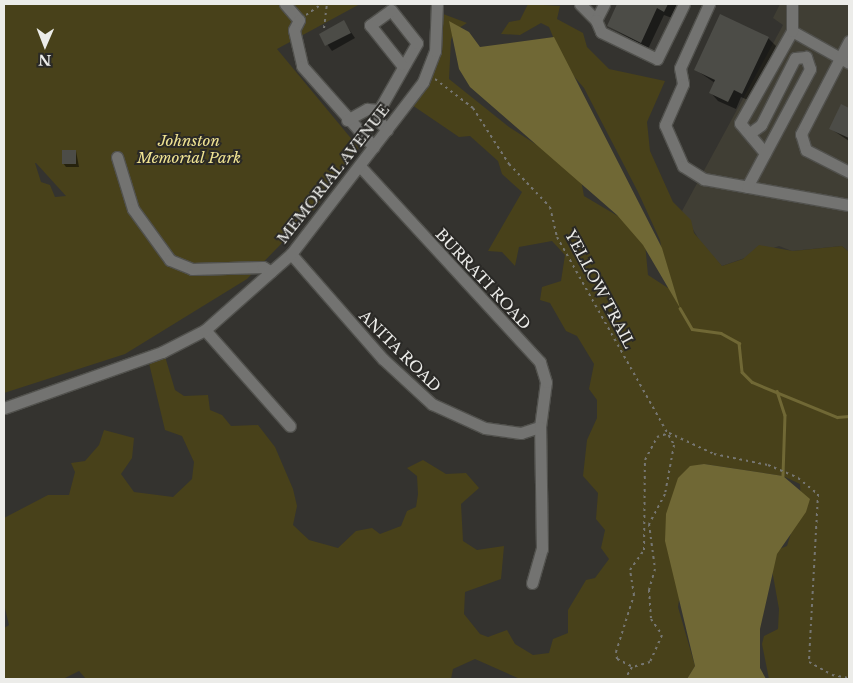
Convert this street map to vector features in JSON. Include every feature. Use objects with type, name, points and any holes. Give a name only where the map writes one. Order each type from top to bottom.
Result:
[{"type":"street","points":[[285,4],[299,20],[294,30],[302,66],[347,120],[374,147]]},
{"type":"street","name":"MEMORIAL AVENUE","points":[[4,408],[162,352],[205,330],[271,272],[290,254],[360,166],[427,73],[435,51],[437,4]]},
{"type":"street","points":[[580,4],[596,20],[600,32],[657,59],[684,4]]},
{"type":"street","points":[[596,20],[604,4]]},
{"type":"street","points":[[709,4],[680,68],[683,84],[665,125],[668,140],[693,174],[747,187],[849,205]]},
{"type":"street","points":[[765,153],[740,123],[792,31],[792,4]]},
{"type":"street","points":[[386,130],[379,121],[379,110],[401,64],[417,38],[391,10],[370,25],[401,64]]},
{"type":"street","points":[[792,31],[845,61]]},
{"type":"street","points":[[849,41],[845,61],[830,78],[801,134],[801,142],[806,150],[849,172]]},
{"type":"street","points":[[750,133],[761,125],[795,58],[806,58],[810,69],[830,78]]},
{"type":"street","points":[[747,187],[810,69]]},
{"type":"street","points":[[347,120],[367,110],[379,110]]},
{"type":"street","points":[[117,157],[133,209],[170,260],[192,268],[262,266],[271,272]]},
{"type":"street","name":"BURRATI ROAD","points":[[360,166],[540,362],[546,382],[540,427],[542,549],[532,583]]},
{"type":"street","name":"ANITA ROAD","points":[[290,254],[383,359],[432,404],[484,428],[521,433],[540,427]]},
{"type":"street","points":[[205,330],[290,426]]},
{"type":"path","points":[[299,20],[322,4]]},
{"type":"path","points":[[324,28],[327,4]]},
{"type":"path","name":"YELLOW TRAIL","points":[[427,73],[473,108],[509,164],[550,207],[557,237],[669,433],[674,445],[665,494],[649,524],[655,569],[649,590],[652,619],[662,635],[650,662],[632,667]]},
{"type":"path","points":[[625,679],[632,667],[617,659],[616,652],[634,596],[630,570],[644,550],[645,460],[657,437],[669,433],[714,454],[768,465],[798,478],[818,494],[809,662],[832,675],[849,678]]},
{"type":"shaded area","points":[[780,4],[849,4],[849,252],[842,246],[792,251],[779,246],[722,266],[704,248],[682,211],[783,25],[773,18]]},
{"type":"shaded area","points":[[449,21],[469,32],[480,47],[554,37],[662,248],[680,308],[643,245],[617,215],[470,87],[459,69]]},
{"type":"shaded area","points":[[704,464],[783,476],[810,499],[806,512],[777,554],[760,629],[760,668],[766,679],[687,679],[695,666],[665,541],[666,514],[678,478],[690,466]]},
{"type":"green space","name":"Johnston Memorial Park","points":[[4,4],[360,4],[277,49],[359,148],[315,209],[247,279],[125,354],[4,393]],"holes":[[[36,163],[66,196],[55,197],[50,185],[41,182]]]},
{"type":"green space","points":[[528,4],[560,6],[557,19],[583,33],[587,47],[609,69],[665,81],[647,122],[650,151],[673,202],[691,220],[694,233],[722,266],[743,259],[759,245],[793,251],[842,246],[849,252],[849,679],[769,679],[762,644],[764,636],[778,629],[779,609],[769,553],[787,546],[801,501],[800,484],[783,476],[704,464],[699,465],[678,607],[695,666],[687,679],[520,679],[475,659],[453,669],[451,679],[86,679],[79,671],[63,679],[4,679],[4,628],[9,625],[4,604],[4,518],[48,495],[69,495],[75,472],[71,463],[85,461],[99,445],[104,430],[134,438],[132,458],[121,474],[134,492],[173,497],[192,479],[194,462],[182,436],[165,430],[148,359],[164,353],[175,390],[184,396],[208,395],[210,410],[222,415],[231,426],[258,425],[275,447],[293,489],[297,506],[293,525],[309,540],[338,548],[356,531],[372,528],[380,534],[401,526],[407,511],[416,507],[418,494],[417,476],[407,468],[423,460],[446,474],[466,473],[479,488],[461,504],[463,541],[477,550],[504,546],[501,579],[465,592],[464,614],[480,634],[488,637],[507,630],[515,644],[533,655],[549,653],[553,639],[568,633],[568,610],[586,580],[595,578],[609,559],[601,548],[605,530],[596,519],[598,493],[583,476],[587,440],[597,418],[597,400],[589,389],[594,364],[577,336],[566,331],[550,303],[540,300],[542,287],[561,281],[565,255],[552,241],[519,247],[515,266],[502,252],[488,251],[522,192],[502,174],[498,161],[470,136],[459,137],[409,103],[433,54],[438,12],[467,23],[454,31],[451,40],[449,79],[509,127],[565,163],[581,180],[584,196],[633,225],[645,243],[648,275],[668,288],[660,240],[638,192],[584,88],[565,66],[549,27],[541,23],[520,35],[501,34],[509,22],[520,20]]},
{"type":"building","points":[[617,4],[668,4],[664,12],[657,8],[641,43],[607,26]]},
{"type":"building","points":[[720,14],[769,37],[742,94],[734,90],[728,102],[709,93],[715,80],[694,70]]},
{"type":"building","points":[[344,20],[351,33],[325,46],[319,34]]},
{"type":"building","points":[[841,104],[849,108],[849,138],[829,129]]},
{"type":"building","points":[[62,150],[76,150],[76,164],[62,164]]},
{"type":"waterway","points":[[680,308],[692,329],[721,333],[739,343],[742,372],[752,382],[837,417],[849,416]]},
{"type":"waterway","points":[[777,391],[785,415],[783,476]]}]
